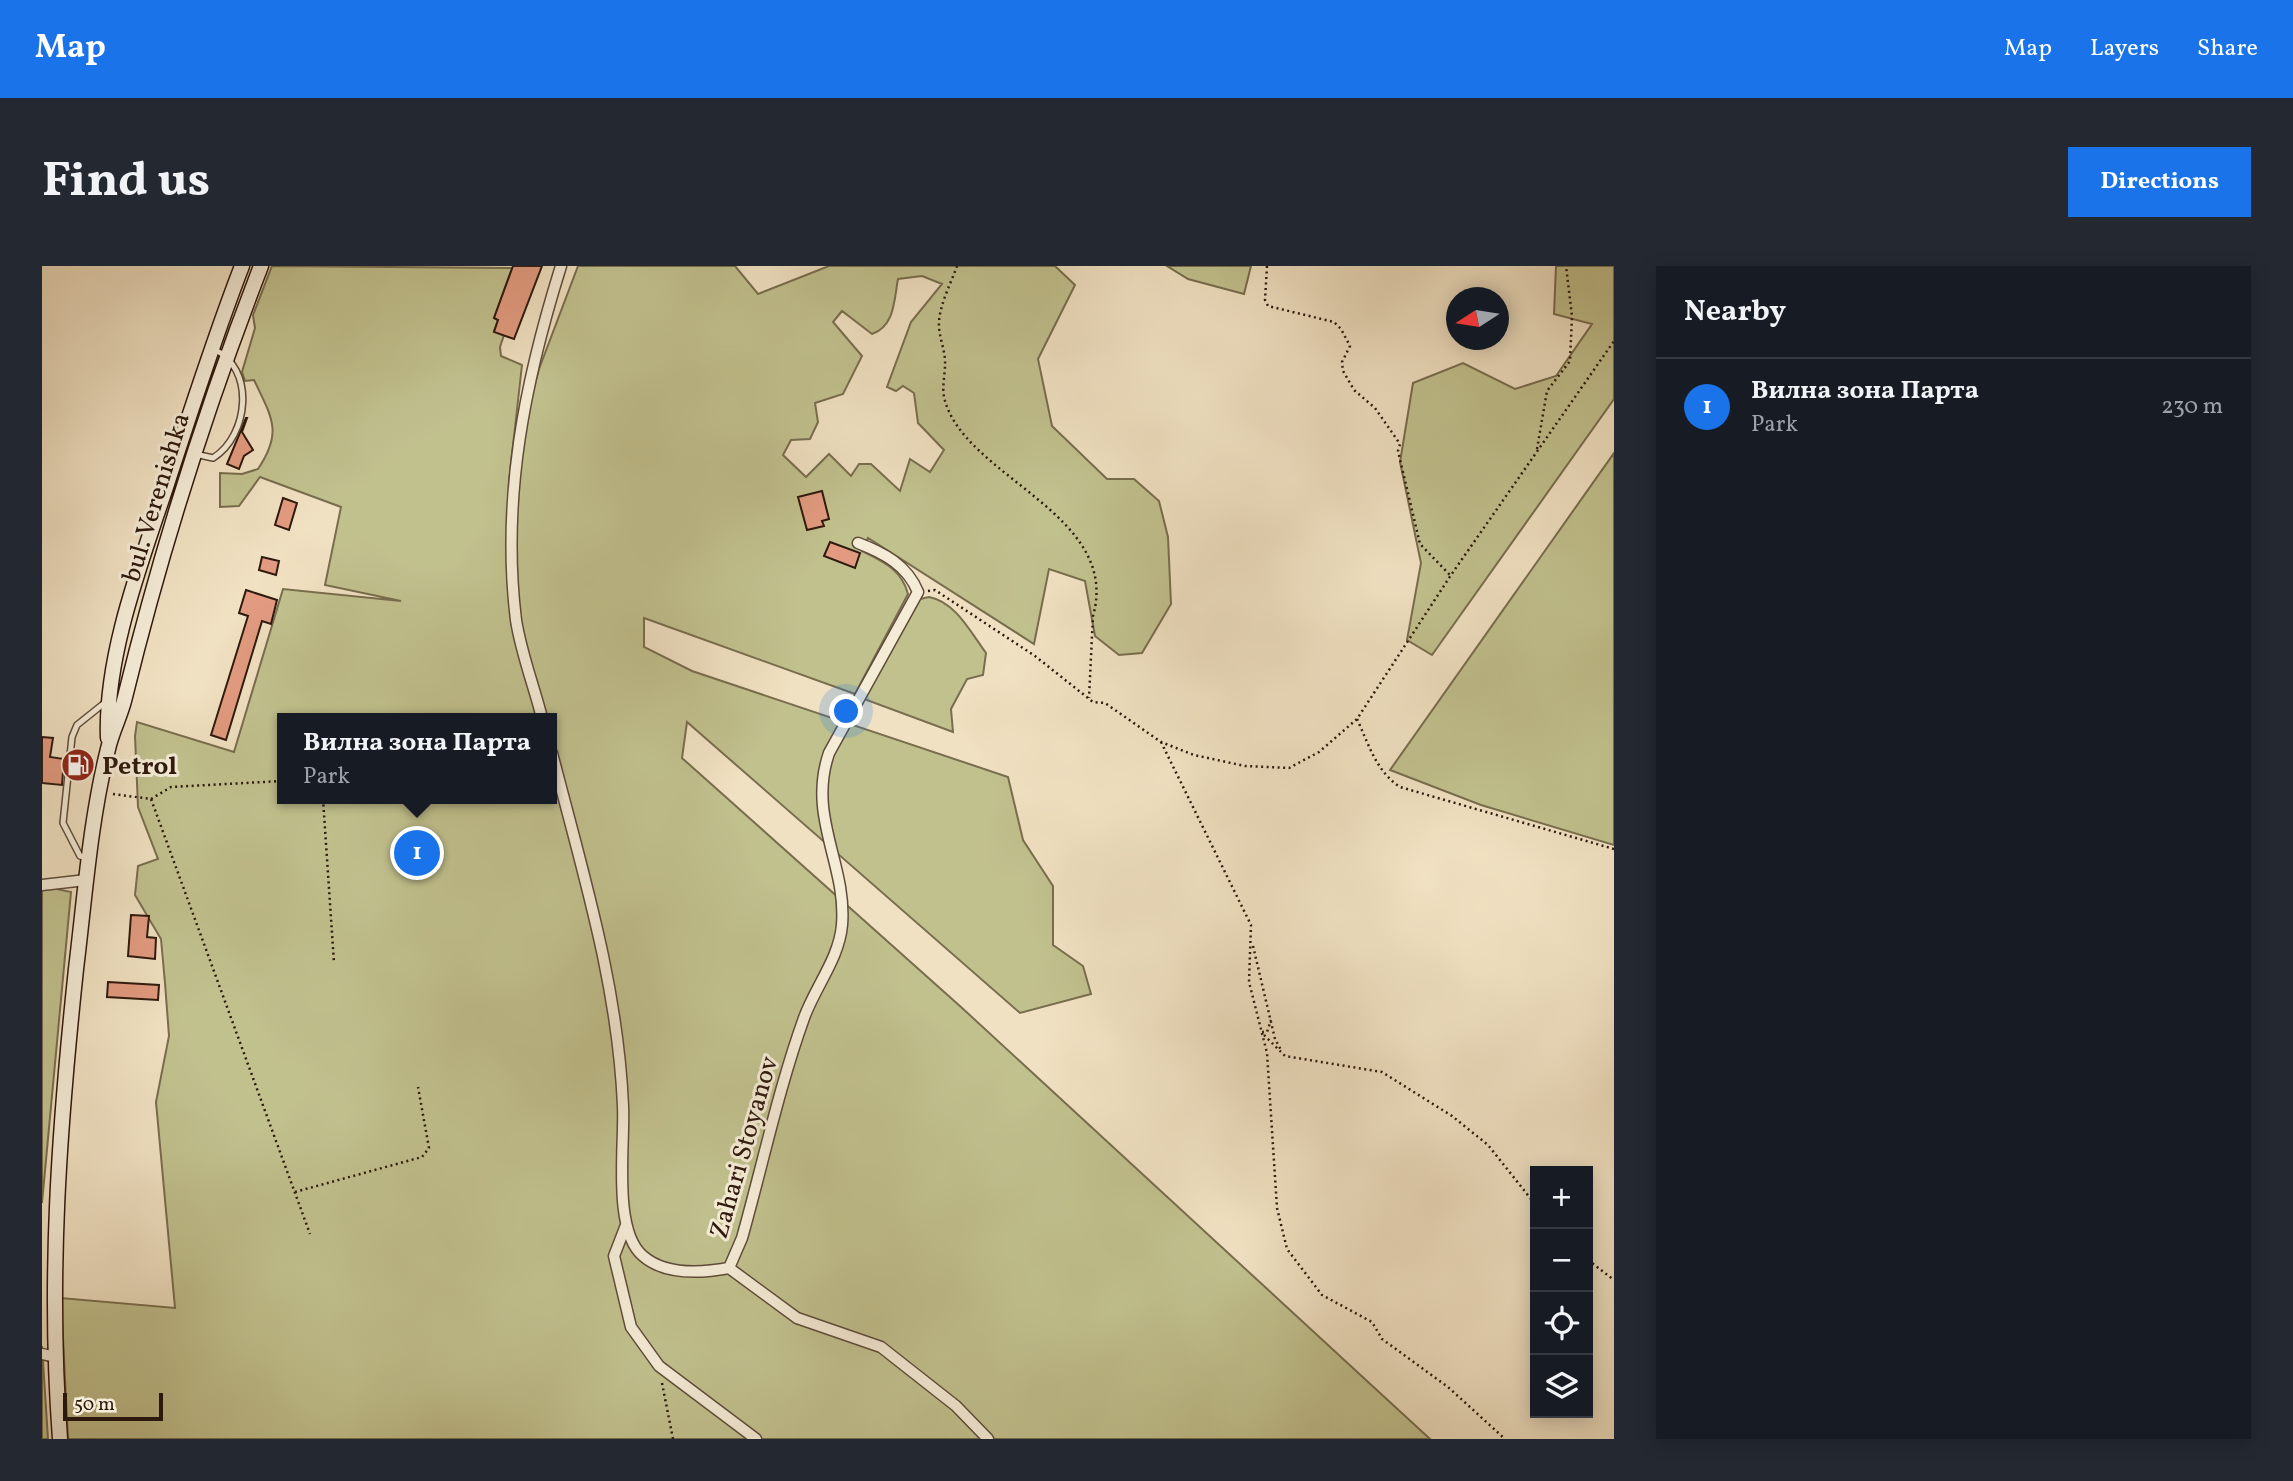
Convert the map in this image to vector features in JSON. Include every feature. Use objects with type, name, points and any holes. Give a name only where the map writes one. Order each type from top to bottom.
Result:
[{"type":"main road","name":"bul. Verenishka","points":[[108,747],[107,701],[149,537],[242,266]]},
{"type":"main road","name":"bul. Verenishka","points":[[60,1439],[49,1355],[55,1200],[86,880],[100,792],[108,747],[124,701],[164,543],[192,453],[261,266]]},
{"type":"main road","points":[[149,537],[164,543]]},
{"type":"street","points":[[541,713],[517,622],[512,508],[519,428],[532,367],[561,266]]},
{"type":"street","points":[[858,543],[900,564],[913,580],[918,592]]},
{"type":"street","name":"Zahari Stoyanov","points":[[557,773],[607,968],[614,1009],[621,1069],[623,1201],[629,1234],[642,1255],[671,1270],[729,1268],[742,1238],[804,1017],[831,962],[842,925],[839,890],[826,830],[821,776],[830,753],[918,592]]},
{"type":"street","points":[[42,885],[86,880]]},
{"type":"street","points":[[627,1222],[614,1256],[631,1327],[659,1366],[756,1439]]},
{"type":"street","points":[[729,1268],[797,1318],[881,1347],[956,1406],[988,1439]]},
{"type":"lane","points":[[192,453],[213,458],[225,451],[245,403],[236,371],[227,355],[212,348]]},
{"type":"lane","points":[[90,859],[80,856],[63,823],[72,737],[77,725],[107,701]]},
{"type":"path","points":[[957,266],[939,323],[946,361],[944,396],[961,432],[1071,527],[1093,567],[1097,603],[1089,698]]},
{"type":"path","points":[[1267,266],[1265,300],[1268,306],[1334,322],[1342,329],[1350,346],[1342,362],[1343,371],[1354,390],[1375,408],[1400,444],[1398,451],[1404,462],[1420,544],[1451,575]]},
{"type":"path","points":[[1536,453],[1547,391],[1570,361],[1572,316],[1566,266]]},
{"type":"path","points":[[918,592],[935,590],[1035,656],[1089,698],[1105,704],[1161,743],[1245,766],[1289,768],[1320,752],[1357,719],[1451,575],[1614,341]]},
{"type":"path","points":[[1357,719],[1378,767],[1385,777],[1400,787],[1614,849]]},
{"type":"path","points":[[1161,743],[1245,911],[1275,1039],[1285,1056]]},
{"type":"path","points":[[100,792],[151,799],[172,787],[277,781]]},
{"type":"path","points":[[151,799],[310,1234]]},
{"type":"path","points":[[323,804],[334,963]]},
{"type":"path","points":[[1252,942],[1249,982],[1262,1032],[1269,1076],[1277,1208],[1287,1250],[1321,1295],[1372,1322],[1382,1339],[1448,1387],[1505,1439]]},
{"type":"path","points":[[1262,1032],[1267,1032],[1271,1020]]},
{"type":"path","points":[[1262,1032],[1285,1056],[1381,1072],[1452,1116],[1488,1145],[1530,1198]]},
{"type":"path","points":[[295,1192],[422,1157],[429,1148],[418,1087]]},
{"type":"path","points":[[1593,1264],[1614,1280]]},
{"type":"path","points":[[659,1366],[673,1439]]},
{"type":"green space","points":[[272,266],[512,268],[494,318],[498,320],[494,331],[504,335],[500,347],[501,356],[522,365],[509,481],[539,369],[578,266],[735,266],[758,294],[829,266],[1055,266],[1075,285],[1038,359],[1052,426],[1107,479],[1134,479],[1159,501],[1168,537],[1171,604],[1142,653],[1119,655],[1095,636],[1085,581],[1049,569],[1034,644],[868,538],[862,551],[897,573],[908,594],[855,694],[644,618],[644,647],[692,671],[1008,777],[1023,840],[1053,886],[1053,945],[1083,966],[1091,994],[1020,1013],[687,722],[682,758],[961,1007],[1430,1439],[68,1439],[61,1298],[175,1308],[156,1102],[169,1036],[161,939],[135,895],[138,866],[158,859],[138,807],[135,736],[137,722],[234,752],[283,589],[401,601],[325,585],[341,507],[260,477],[239,506],[220,507],[220,473],[242,474],[258,469],[266,456],[272,435],[266,405],[254,380],[245,381],[242,372],[255,328],[253,315]],"holes":[[[922,276],[942,284],[911,322],[887,387],[896,391],[903,386],[914,393],[918,423],[944,450],[930,472],[910,459],[900,491],[871,464],[859,464],[851,476],[829,454],[806,477],[783,455],[791,440],[810,439],[818,422],[815,403],[843,394],[862,356],[833,322],[842,311],[872,334],[880,330],[889,319],[898,279]]]},
{"type":"green space","points":[[1167,266],[1251,266],[1244,294],[1188,279]]},
{"type":"green space","points":[[1556,266],[1614,266],[1614,399],[1432,655],[1407,640],[1421,563],[1400,462],[1413,383],[1463,363],[1515,389],[1556,376],[1592,324],[1554,314]]},
{"type":"green space","points":[[1614,453],[1614,845],[1481,805],[1390,770]]},
{"type":"green space","points":[[929,597],[939,600],[955,612],[986,653],[983,675],[967,679],[951,709],[953,732],[864,699],[920,599]]},
{"type":"green space","points":[[42,886],[71,892],[42,1203]]},
{"type":"green space","points":[[42,1346],[48,1439],[42,1439]]},
{"type":"building","points":[[513,266],[542,266],[514,339],[494,332],[498,320],[494,318]]},
{"type":"building","points":[[246,418],[242,432],[253,450],[244,456],[239,469],[227,464]]},
{"type":"building","points":[[822,491],[829,519],[822,521],[824,526],[807,530],[798,497]]},
{"type":"building","points":[[283,498],[297,503],[289,530],[275,525]]},
{"type":"building","points":[[830,542],[860,553],[855,568],[824,556]]},
{"type":"building","points":[[262,557],[279,561],[276,575],[259,570]]},
{"type":"building","points":[[246,590],[277,600],[271,624],[262,621],[226,740],[211,735],[248,616],[239,613]]},
{"type":"building","points":[[42,737],[53,738],[50,757],[64,759],[62,785],[42,783]]},
{"type":"building","points":[[131,915],[149,916],[147,937],[156,938],[155,959],[128,956]]},
{"type":"building","points":[[108,982],[159,985],[158,1000],[107,997]]},
{"type":"place","name":"Petrol","points":[[78,765]]},
{"type":"place","name":"Вилна зона Парта","points":[[417,853]]}]
